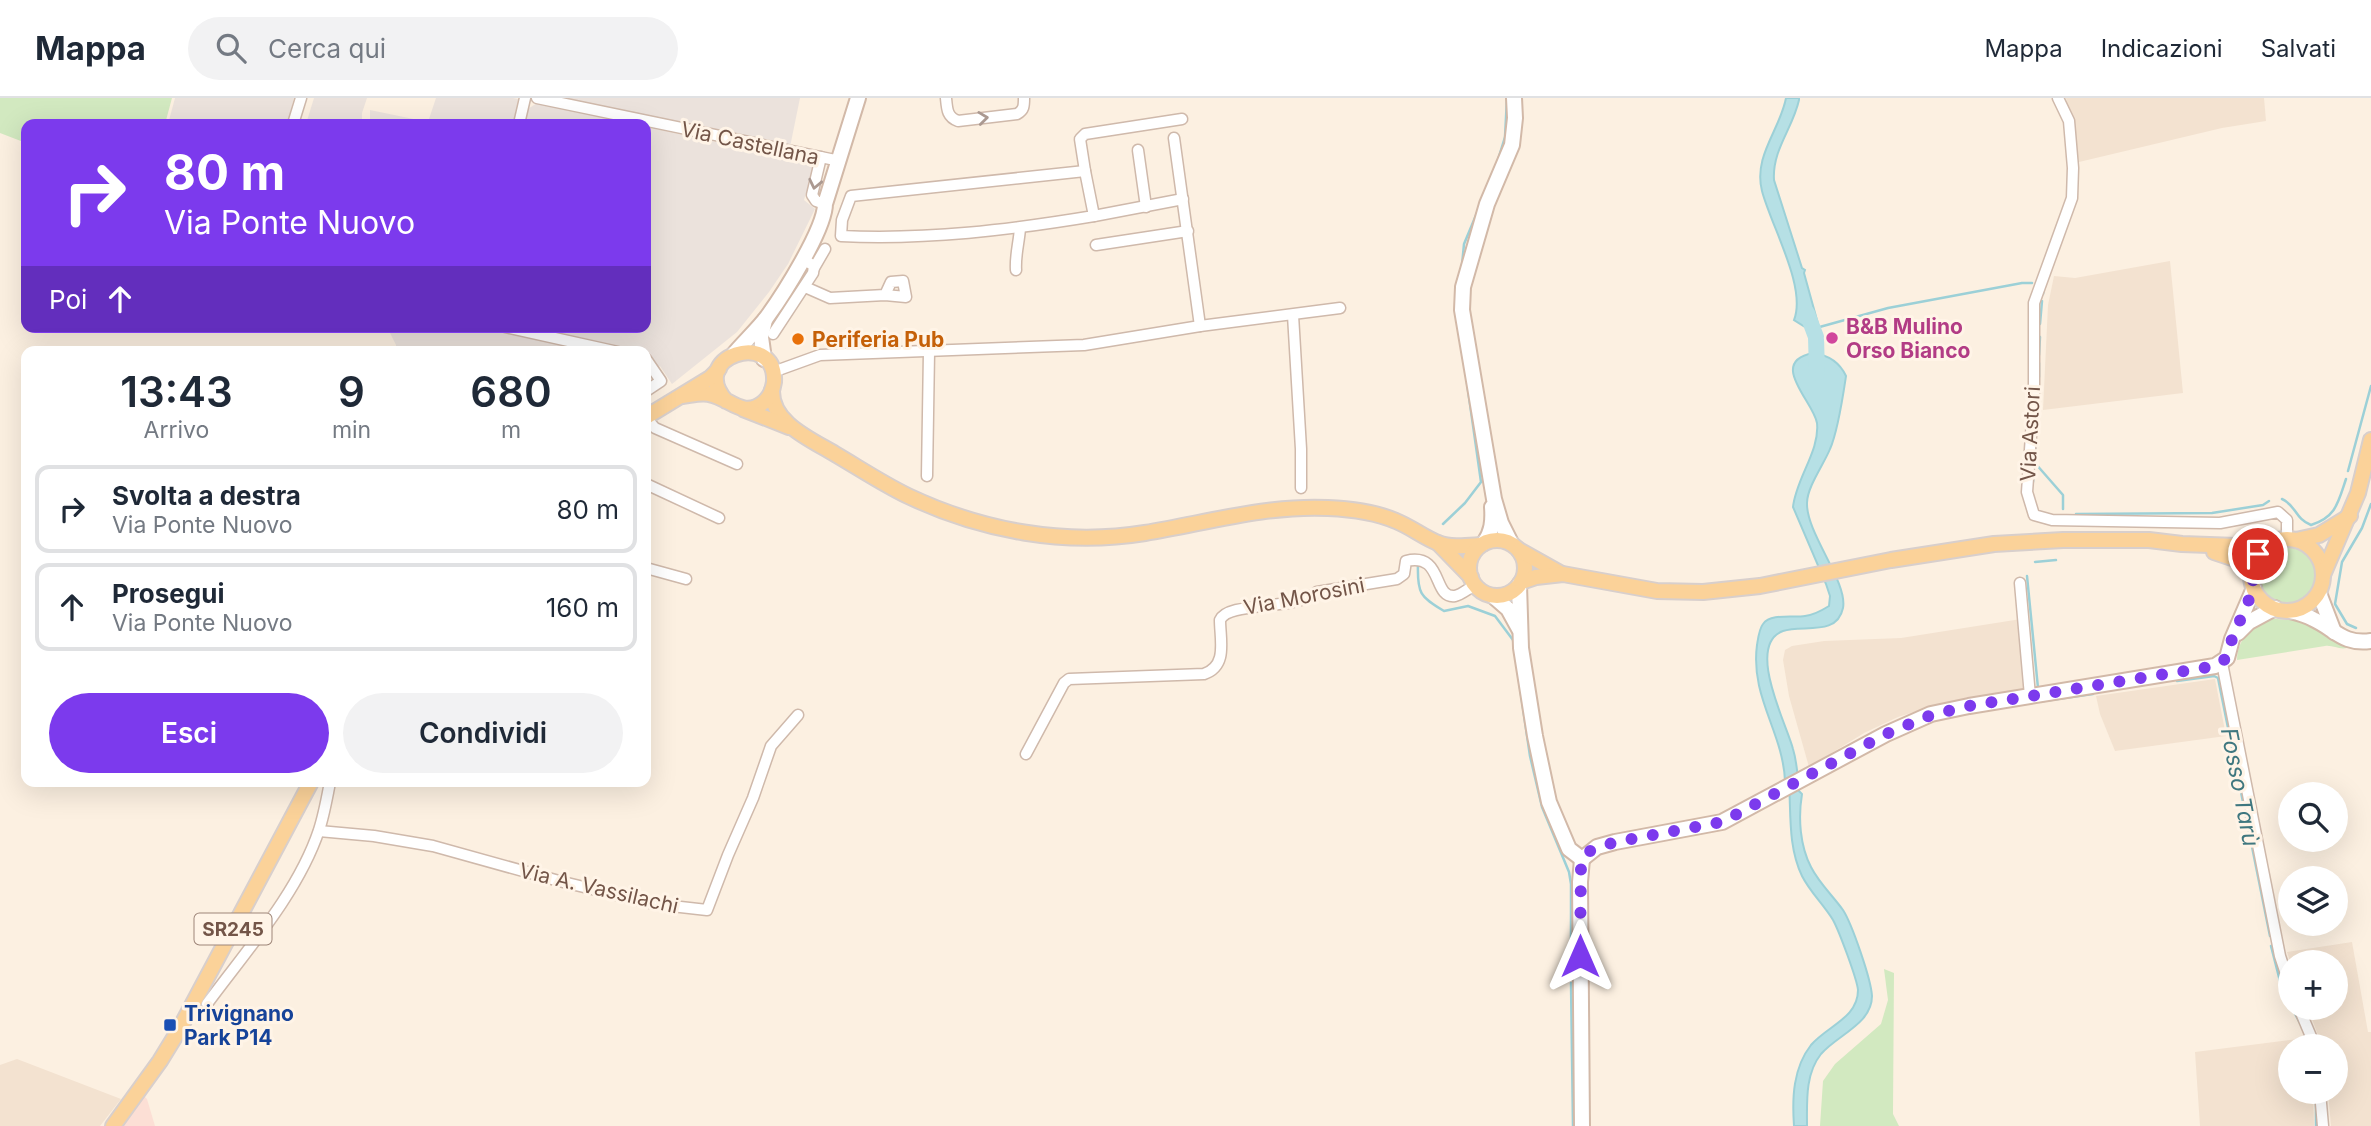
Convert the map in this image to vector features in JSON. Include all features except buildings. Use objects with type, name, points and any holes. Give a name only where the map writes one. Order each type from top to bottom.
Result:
[{"type":"main road","points":[[651,414],[710,378],[724,361],[734,354],[750,352],[768,365],[774,408],[793,428]]},
{"type":"main road","points":[[719,369],[718,388],[726,401]]},
{"type":"main road","points":[[743,409],[750,409],[764,402],[772,390]]},
{"type":"main road","points":[[682,396],[709,394],[793,428],[906,495],[953,515],[1019,532],[1072,537],[1125,535],[1258,512],[1313,508],[1351,510],[1384,517],[1438,543],[1457,547],[1497,540],[1563,574]]},
{"type":"main road","points":[[2350,516],[2319,535],[2271,542],[2264,547],[2254,561],[2252,572],[2254,588],[2259,597],[2275,608],[2290,611],[2302,608],[2319,593],[2323,575],[2350,516],[2358,493],[2371,440]]},
{"type":"main road","points":[[2292,539],[2307,544],[2316,552],[2323,575]]},
{"type":"main road","points":[[1438,543],[1483,592],[1493,596],[1505,595],[1520,583],[1536,577],[1563,574],[1633,587],[1681,592],[1729,590],[1849,567],[1994,544],[2149,540],[2264,547]]},
{"type":"main road","points":[[1473,581],[1470,560],[1482,544]]},
{"type":"main road","points":[[2182,544],[2232,558],[2252,572]]},
{"type":"main road","points":[[1515,547],[1525,569],[1520,583]]},
{"type":"main road","name":"SR245","points":[[113,1126],[160,1061],[307,787]]},
{"type":"street","points":[[295,119],[301,98]]},
{"type":"street","points":[[520,119],[525,98]]},
{"type":"street","name":"Via Castellana","points":[[537,98],[638,119]]},
{"type":"street","name":"Via Castellana","points":[[773,334],[805,287],[808,264],[858,98]]},
{"type":"street","points":[[946,98],[948,113],[952,119],[958,121],[1017,114],[1022,112],[1024,98]]},
{"type":"street","points":[[1514,98],[1512,145],[1484,215],[1464,287],[1462,310],[1494,499],[1501,523],[1515,547]]},
{"type":"street","name":"Via Astori","points":[[2058,98],[2069,121],[2073,168],[2072,198],[2034,303],[2034,393],[2027,492],[2034,515],[2052,520],[2188,524],[2220,523],[2278,512],[2287,520],[2292,539]]},
{"type":"street","points":[[1094,216],[1080,139],[1085,134],[1182,120]]},
{"type":"street","name":"Via Castellana","points":[[651,122],[840,161]]},
{"type":"street","points":[[1174,138],[1200,326]]},
{"type":"street","points":[[1138,150],[1146,207]]},
{"type":"street","points":[[821,157],[812,195],[842,220]]},
{"type":"street","points":[[1085,171],[851,196],[837,236],[893,239],[1020,228],[1183,199]]},
{"type":"street","points":[[1016,271],[1015,256],[1020,244],[1020,228]]},
{"type":"street","points":[[1096,244],[1188,231]]},
{"type":"street","name":"Via Castellana","points":[[734,354],[808,264],[825,249]]},
{"type":"street","points":[[805,287],[830,298],[885,295]]},
{"type":"street","points":[[768,365],[820,355],[1084,345],[1200,326],[1340,308]]},
{"type":"street","points":[[1293,315],[1301,488]]},
{"type":"street","name":"Via Castellana","points":[[766,318],[761,337],[768,365]]},
{"type":"street","points":[[532,333],[591,346]]},
{"type":"street","points":[[927,476],[929,352]]},
{"type":"street","points":[[651,366],[661,381],[651,388]]},
{"type":"street","points":[[651,423],[655,428],[737,464]]},
{"type":"street","points":[[651,486],[719,518]]},
{"type":"street","points":[[1482,544],[1489,536],[1494,499]]},
{"type":"street","name":"Via Morosini","points":[[1026,754],[1064,683],[1069,679],[1204,674],[1214,671],[1221,660],[1220,620],[1222,614],[1230,610],[1310,599],[1317,592],[1397,579],[1404,574],[1406,561],[1416,558],[1424,560],[1432,567],[1443,591],[1448,594],[1456,596],[1473,581]]},
{"type":"street","points":[[651,569],[686,579]]},
{"type":"street","points":[[1520,583],[1520,630],[1535,736],[1549,802],[1563,839],[1569,849],[1582,859]]},
{"type":"street","points":[[2020,583],[2030,696]]},
{"type":"street","points":[[1582,1126],[1582,859],[1597,847],[1615,842],[1722,822],[1886,734],[1931,715],[1969,706],[2222,663],[2227,658],[2232,639],[2254,588]]},
{"type":"street","points":[[2319,593],[2334,632]]},
{"type":"street","points":[[1493,596],[1508,609],[1520,630]]},
{"type":"street","points":[[2232,639],[2249,622],[2275,608]]},
{"type":"street","points":[[2290,611],[2313,619],[2350,641],[2371,641]]},
{"type":"street","points":[[2222,663],[2279,950]]},
{"type":"street","name":"Via A. Vassilachi","points":[[319,831],[374,836],[433,846],[654,904],[707,910],[753,798],[771,746],[798,715]]},
{"type":"street","points":[[207,1004],[286,895],[319,831],[329,787]]},
{"type":"street","points":[[214,964],[230,973]]},
{"type":"street","points":[[2321,1104],[2323,1126]]},
{"type":"shaded area","points":[[175,98],[294,98],[288,119],[169,119]]},
{"type":"shaded area","points":[[314,98],[367,98],[362,119],[308,119]]},
{"type":"shaded area","points":[[436,98],[518,99],[514,119],[429,119]]},
{"type":"shaded area","points":[[563,98],[800,98],[790,147]]},
{"type":"shaded area","points":[[2066,98],[2264,98],[2266,121],[2222,128],[2079,162]]},
{"type":"shaded area","points":[[537,103],[612,119],[526,119],[528,109]]},
{"type":"shaded area","points":[[370,110],[414,119],[370,119]]},
{"type":"shaded area","points":[[651,128],[810,162],[813,168],[804,200],[815,209],[788,264],[737,332],[672,384],[651,358],[651,346],[618,346],[557,333],[651,333]]},
{"type":"shaded area","points":[[2170,261],[2183,393],[2043,410],[2048,305],[2054,276],[2075,278]]},
{"type":"shaded area","points":[[390,333],[506,333],[565,346],[396,346]]},
{"type":"shaded area","points":[[2021,619],[2027,690],[1933,706],[1898,717],[1864,733],[1809,767],[1789,696],[1783,660],[1785,650],[1792,646],[1824,641],[1901,638]]},
{"type":"shaded area","points":[[2215,679],[2226,736],[2115,751],[2096,696]]},
{"type":"shaded area","points":[[2352,942],[2368,1032],[2371,1032],[2371,1126],[2331,1126],[2329,1104],[2348,1104],[2348,1034],[2318,1034],[2312,1020],[2348,1020],[2348,950],[2300,950]]},
{"type":"shaded area","points":[[2278,1041],[2278,1104],[2313,1104],[2314,1126],[2200,1126],[2195,1052]]},
{"type":"shaded area","points":[[17,1059],[121,1099],[100,1126],[0,1126],[0,1065]]},
{"type":"shaded area","points":[[144,1096],[155,1126],[122,1126]]},
{"type":"green space","points":[[0,98],[172,98],[166,119],[21,119],[21,141],[0,133]]},
{"type":"green space","points":[[2281,542],[2295,542],[2307,547],[2316,556],[2321,575],[2319,588],[2312,599],[2295,608],[2281,608],[2269,603],[2260,594],[2255,582],[2255,568],[2260,556],[2269,547]]},
{"type":"green space","points":[[2266,618],[2310,624],[2347,648],[2325,646],[2237,660],[2242,640]]},
{"type":"green space","points":[[1884,969],[1894,973],[1893,1114],[1899,1126],[1820,1126],[1823,1081],[1835,1064],[1881,1024],[1888,1000]]},
{"type":"water","points":[[1786,98],[1799,100],[1779,149],[1774,180],[1802,268],[1805,270],[1820,331],[1813,332],[1794,320],[1797,306],[1792,274],[1766,205],[1760,178],[1764,155]]},
{"type":"water","points":[[1813,353],[1833,360],[1846,376],[1833,442],[1813,483],[1807,503],[1813,528],[1839,585],[1843,608],[1834,623],[1818,628],[1783,631],[1772,639],[1768,652],[1768,668],[1795,759],[1799,791],[1802,794],[1800,822],[1804,850],[1814,873],[1847,917],[1865,965],[1872,996],[1870,1006],[1860,1022],[1828,1047],[1816,1062],[1808,1088],[1807,1126],[1794,1126],[1794,1094],[1800,1063],[1811,1045],[1853,1008],[1858,990],[1833,920],[1805,882],[1794,854],[1789,782],[1785,781],[1779,746],[1762,698],[1756,664],[1759,634],[1767,621],[1777,617],[1808,615],[1829,606],[1830,596],[1826,584],[1793,507],[1817,433],[1814,414],[1793,374],[1794,365],[1800,358]]},
{"type":"waterway","points":[[1497,163],[1505,137],[1507,98]]},
{"type":"waterway","points":[[1462,265],[1464,244],[1479,208]]},
{"type":"waterway","name":"Fosso Tarù","points":[[1816,328],[1888,308],[2032,283]]},
{"type":"waterway","name":"Fosso Tarù","points":[[2043,294],[2044,287]]},
{"type":"waterway","name":"Fosso Tarù","points":[[2040,324],[2042,301]]},
{"type":"waterway","points":[[1807,313],[1816,337],[1817,373]]},
{"type":"waterway","name":"Fosso Tarù","points":[[2039,355],[2040,337]]},
{"type":"waterway","name":"Fosso Tarù","points":[[2039,363],[2039,377]]},
{"type":"waterway","points":[[1443,524],[1465,503],[1481,482],[1467,383]]},
{"type":"waterway","points":[[2348,471],[2371,386]]},
{"type":"waterway","name":"Fosso Tarù","points":[[2033,482],[2038,400]]},
{"type":"waterway","points":[[2035,463],[2063,495],[2063,509]]},
{"type":"waterway","points":[[2282,499],[2311,525],[2326,518],[2335,508],[2346,479]]},
{"type":"waterway","points":[[2076,514],[2212,513],[2263,505],[2269,501]]},
{"type":"waterway","points":[[2356,628],[2347,624],[2335,604],[2342,562],[2362,528],[2371,504]]},
{"type":"waterway","points":[[2035,562],[2056,560]]},
{"type":"waterway","points":[[1418,564],[1419,588],[1425,598],[1444,611],[1468,606],[1495,616],[1513,640],[1530,756],[1542,807],[1569,872],[1571,977]]},
{"type":"waterway","name":"Fosso Tarù","points":[[2027,576],[2038,688]]},
{"type":"waterway","name":"Fosso Tarù","points":[[2177,681],[2214,676],[2218,678],[2270,936]]},
{"type":"waterway","name":"Fosso Tarù","points":[[2044,701],[2093,694]]},
{"type":"waterway","name":"Fosso Tarù","points":[[2271,946],[2278,973]]},
{"type":"waterway","points":[[1571,983],[1573,1126]]},
{"type":"waterway","name":"Fosso Tarù","points":[[2316,1104],[2316,1126]]},
{"type":"place","name":"B&B Mulino Orso Bianco","points":[[1832,338]]},
{"type":"place","name":"Periferia Pub","points":[[798,339]]},
{"type":"place","name":"Trivignano Park P14","points":[[170,1025]]},
{"type":"route","points":[[1580,956],[1581,864],[1590,851],[1642,836],[1722,822],[1886,734],[1931,715],[1969,706],[2222,663],[2227,658],[2232,639],[2254,588],[2252,572],[2258,554]]}]
